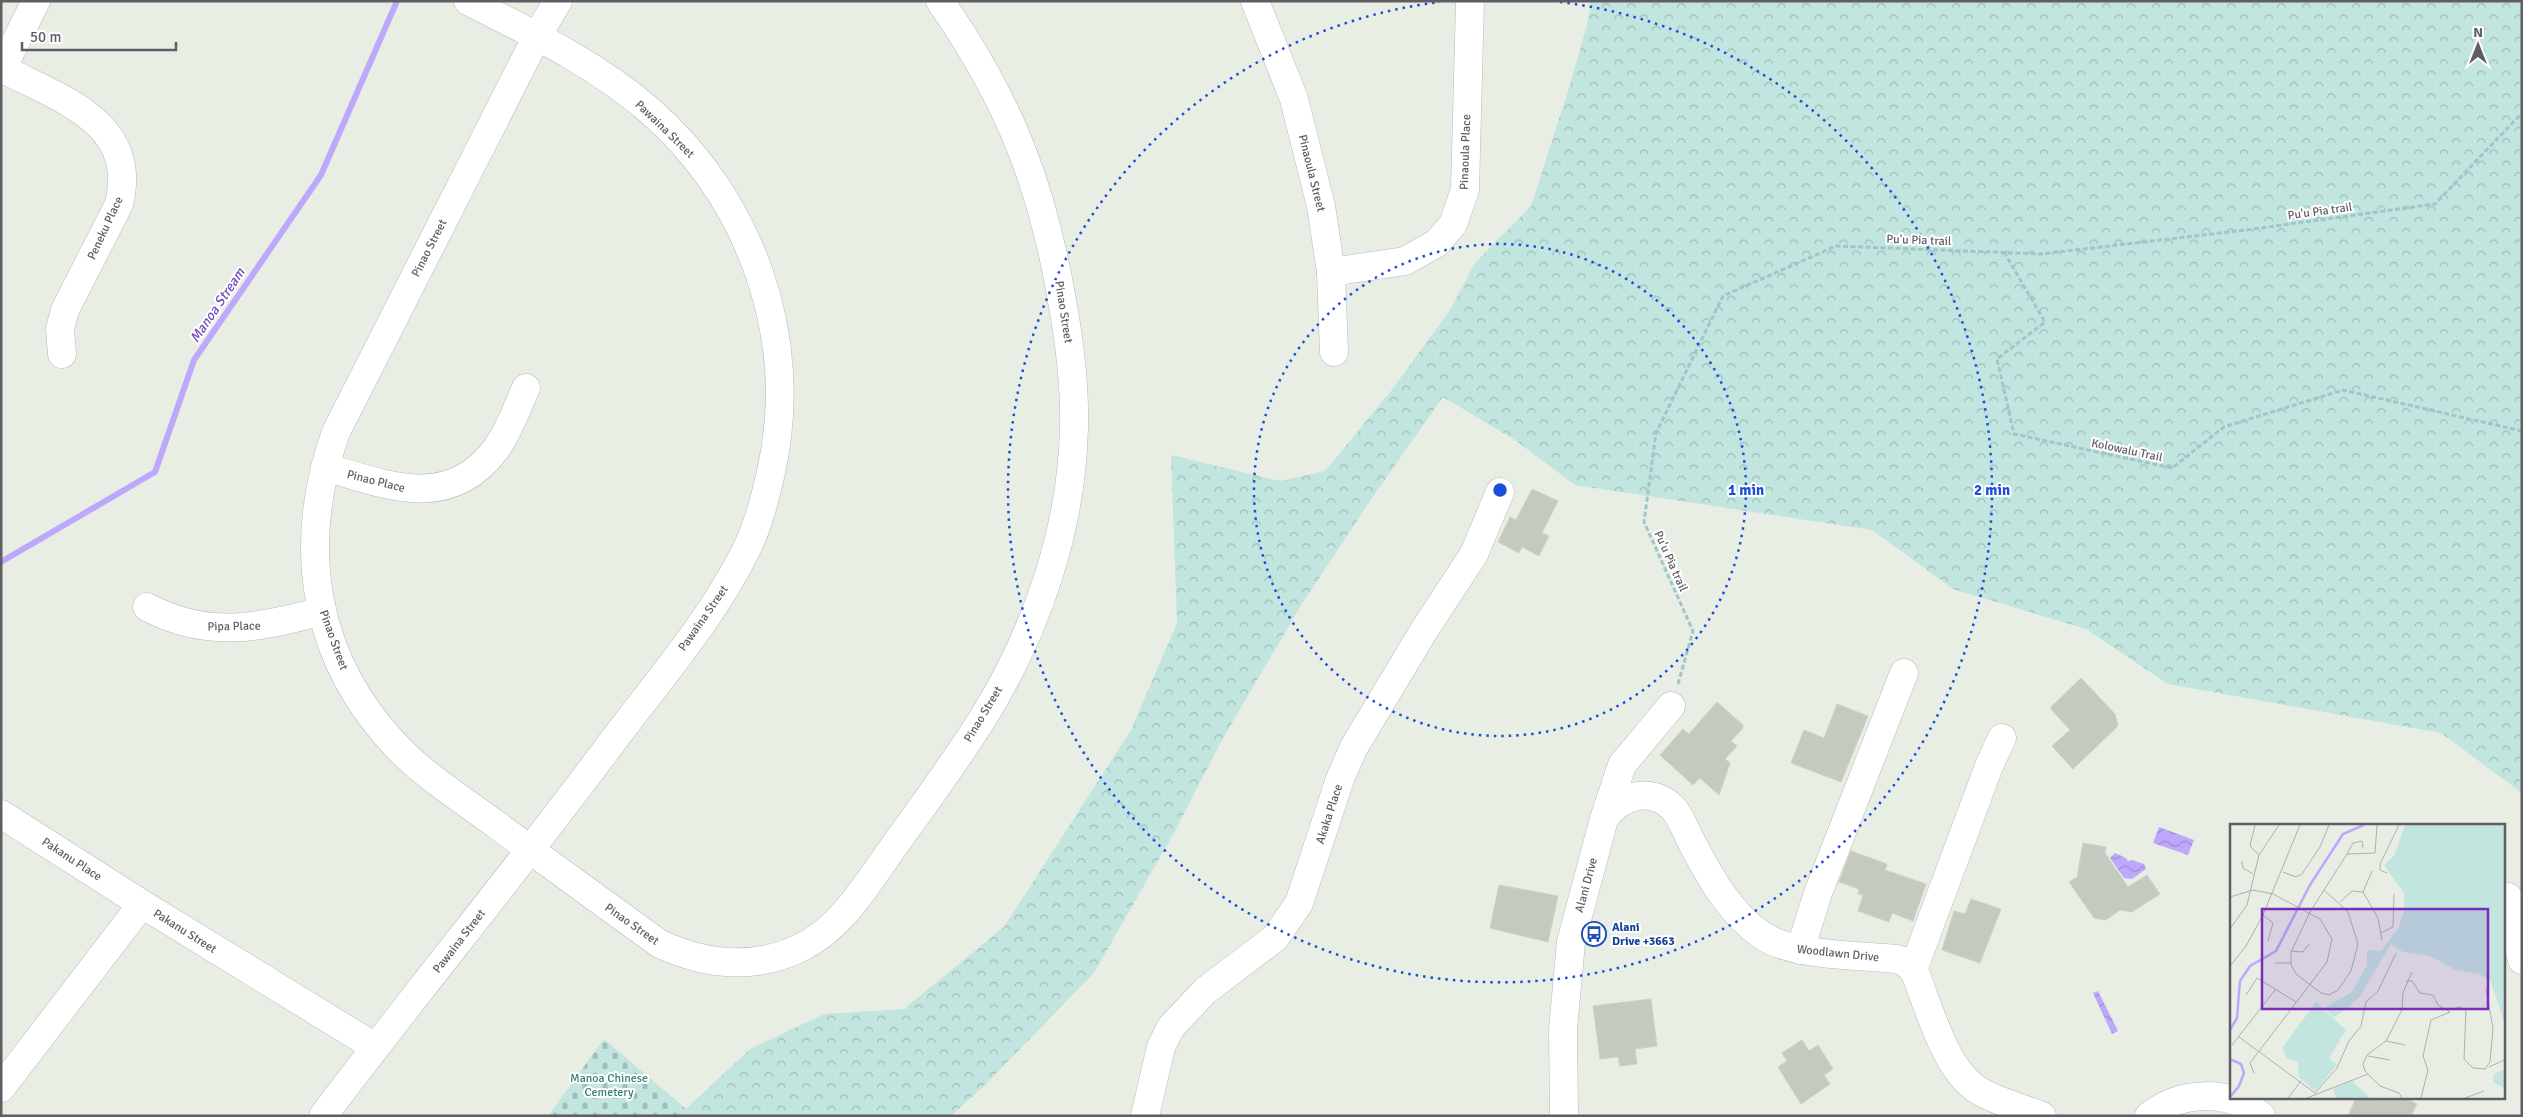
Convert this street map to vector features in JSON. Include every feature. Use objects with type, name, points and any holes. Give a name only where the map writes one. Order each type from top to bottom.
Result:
[{"type":"street","points":[[2,70],[36,1]]},
{"type":"street","name":"Pawaina Street","points":[[323,1116],[375,1047],[531,851],[721,596],[743,557],[766,498],[777,446],[780,392],[776,338],[764,286],[745,236],[719,189],[686,146],[647,108],[604,77],[537,36],[468,1]]},
{"type":"street","name":"Pinao Street","points":[[558,1],[537,36],[336,432],[325,467],[316,513],[315,569],[322,611],[334,651],[347,678],[381,728],[424,771],[660,944],[680,953],[722,963],[743,963],[783,955],[819,937],[849,909],[975,729],[1005,678],[1041,596],[1052,565],[1067,501],[1074,426],[1070,351],[1048,229],[1025,156],[985,70],[940,1]]},
{"type":"street","name":"Pinaoula Street","points":[[1255,1],[1294,99],[1321,206],[1331,272],[1334,352]]},
{"type":"street","name":"Pinaoula Place","points":[[1331,272],[1406,261],[1437,243],[1453,224],[1464,190],[1470,1]]},
{"type":"street","name":"Peneku Place","points":[[2,70],[97,121],[112,140],[122,163],[122,190],[119,204],[65,310],[60,329],[62,354]]},
{"type":"street","name":"Pinao Place","points":[[325,467],[408,490],[441,487],[457,482],[472,473],[496,449],[526,388]]},
{"type":"street","name":"Akaka Place","points":[[1145,1116],[1160,1047],[1171,1027],[1205,991],[1275,938],[1300,902],[1340,780],[1354,748],[1423,632],[1474,554],[1500,492]]},
{"type":"street","name":"Pipa Place","points":[[147,607],[183,623],[215,627],[266,626],[322,611]]},
{"type":"street","points":[[1800,950],[1818,893],[1904,673]]},
{"type":"street","name":"Alani Drive","points":[[1564,1116],[1562,1029],[1572,942],[1604,819],[1622,765],[1672,706]]},
{"type":"street","points":[[2002,738],[1988,766],[1914,970],[1949,1056],[1962,1077],[1981,1092],[2042,1116]]},
{"type":"street","name":"Woodlawn Drive","points":[[1604,819],[1616,805],[1634,796],[1650,796],[1668,804],[1676,812],[1706,869],[1740,918],[1765,937],[1779,944],[1800,950],[1896,959],[1906,962],[1914,970]]},
{"type":"street","name":"Pakanu Place","points":[[1,814],[142,904]]},
{"type":"street","points":[[2508,897],[2522,960]]},
{"type":"street","name":"Pakanu Street","points":[[1,1088],[142,904],[375,1047]]},
{"type":"street","points":[[2149,1116],[2173,1102],[2198,1096],[2230,1099]]},
{"type":"street","points":[[2234,1100],[2261,1116]]},
{"type":"path","name":"Pu'u Pia trail","points":[[1672,706],[1693,631],[1644,522],[1645,512],[1656,433],[1724,296],[1836,246],[2041,254],[2246,230],[2435,204],[2522,113]]},
{"type":"path","name":"Kolowalu Trail","points":[[2004,252],[2045,322],[1998,359],[2014,434],[2172,468],[2224,428],[2343,390],[2522,431]]},
{"type":"green space","points":[[1591,1],[2522,1],[2522,793],[2441,733],[2168,684],[2086,629],[1953,589],[1872,530],[1575,485],[1515,440],[1443,397],[1372,498],[1300,607],[1222,740],[1174,833],[1094,973],[984,1086],[951,1116],[694,1116],[686,1109],[750,1049],[824,1014],[904,1009],[1004,927],[1131,730],[1177,623],[1171,455],[1280,481],[1325,471],[1391,391],[1450,310],[1475,263],[1531,206],[1569,88],[1587,25]]},
{"type":"green space","name":"Manoa Chinese Cemetery","points":[[604,1039],[686,1109],[694,1116],[548,1116]]},
{"type":"water","points":[[2159,827],[2194,840],[2188,855],[2153,843]]},
{"type":"water","points":[[2115,853],[2126,858],[2128,861],[2132,860],[2144,864],[2146,869],[2132,879],[2124,878],[2110,858]]},
{"type":"water","points":[[2098,991],[2118,1031],[2112,1034],[2093,993]]},
{"type":"building","points":[[1532,489],[1558,501],[1542,533],[1549,536],[1539,556],[1522,547],[1519,553],[1498,542],[1510,517],[1516,520]]},
{"type":"building","points":[[2081,678],[2115,714],[2118,726],[2073,769],[2052,746],[2070,730],[2050,708]]},
{"type":"building","points":[[1717,702],[1743,725],[1743,728],[1731,741],[1737,746],[1725,759],[1730,763],[1719,795],[1700,778],[1693,785],[1660,755],[1683,729],[1689,734]]},
{"type":"building","points":[[1837,704],[1868,716],[1841,782],[1791,763],[1804,730],[1824,738]]},
{"type":"building","points":[[2083,843],[2106,847],[2105,853],[2128,887],[2147,875],[2160,894],[2132,912],[2120,910],[2106,920],[2094,918],[2069,882],[2077,877]]},
{"type":"building","points":[[1851,851],[1887,864],[1885,870],[1926,884],[1913,921],[1892,913],[1889,922],[1858,911],[1863,895],[1858,894],[1859,889],[1839,882]]},
{"type":"building","points":[[1499,885],[1558,896],[1548,942],[1490,928]]},
{"type":"building","points":[[1971,899],[2001,909],[1980,963],[1942,950],[1954,911],[1965,914]]},
{"type":"building","points":[[1651,999],[1657,1046],[1635,1049],[1637,1064],[1620,1066],[1618,1057],[1600,1059],[1593,1006]]},
{"type":"building","points":[[1802,1040],[1809,1051],[1818,1045],[1833,1069],[1824,1075],[1830,1084],[1801,1104],[1778,1067],[1787,1061],[1782,1053]]},
{"type":"building","points":[[2355,1100],[2409,1100],[2417,1104],[2411,1116],[2348,1116]]},
{"type":"waterway","name":"Manoa Stream","points":[[1,562],[155,472],[194,360],[321,175],[397,1]]},
{"type":"place","name":"Alani Drive +3663","points":[[1594,934]]}]
